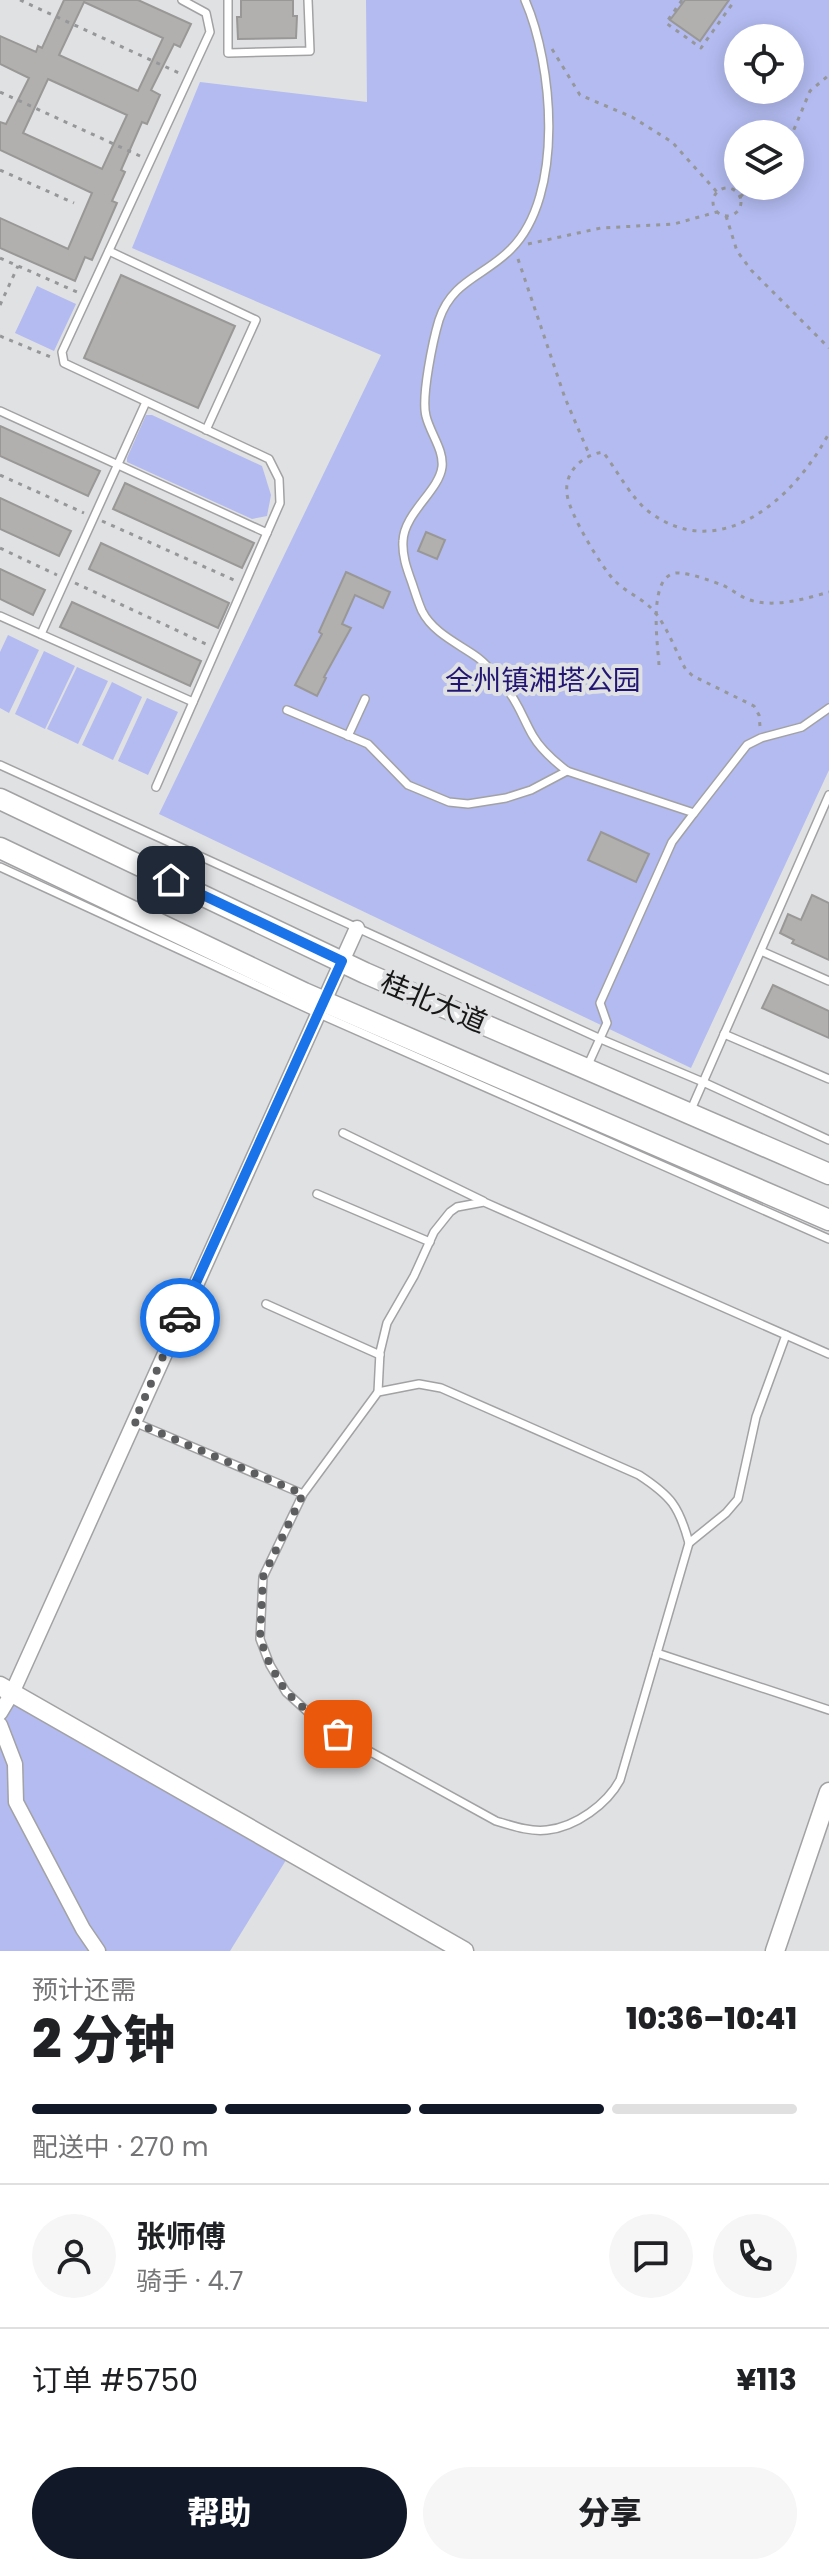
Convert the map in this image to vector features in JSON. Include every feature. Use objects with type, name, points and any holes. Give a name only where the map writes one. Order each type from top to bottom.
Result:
[{"type":"main road","name":"桂北大道","points":[[0,799],[342,961],[829,1174]]},
{"type":"main road","name":"桂北大道","points":[[0,848],[320,1007],[829,1220]]},
{"type":"main road","points":[[6,1690],[464,1951]]},
{"type":"main road","points":[[775,1951],[824,1819],[829,1792]]},
{"type":"street","points":[[0,1713],[6,1690],[134,1422],[357,928]]},
{"type":"street","points":[[0,1725],[15,1764],[16,1802],[83,1929],[98,1951]]},
{"type":"lane","points":[[156,787],[280,503],[279,479],[272,463],[64,363],[62,352],[190,78],[210,27],[206,13],[182,0]]},
{"type":"lane","points":[[228,0],[228,53],[310,51],[308,0]]},
{"type":"lane","points":[[525,0],[536,28],[550,120],[544,183],[534,214],[513,247],[463,283],[453,294],[439,321],[424,402],[429,427],[442,456],[442,470],[406,527],[403,556],[423,613],[455,644],[480,659],[509,692],[535,739],[567,771],[694,813]]},
{"type":"lane","points":[[109,251],[256,320],[206,430]]},
{"type":"lane","points":[[41,634],[146,402]]},
{"type":"lane","points":[[0,411],[267,533]]},
{"type":"lane","points":[[0,616],[193,702]]},
{"type":"lane","points":[[348,736],[365,699]]},
{"type":"lane","points":[[586,1068],[607,1023],[600,1003],[672,842],[747,745],[802,727],[829,708]]},
{"type":"lane","points":[[287,710],[368,744],[408,785],[449,802],[468,804],[506,798],[531,790],[567,771]]},
{"type":"lane","points":[[0,765],[829,1140]]},
{"type":"lane","points":[[689,1113],[829,795]]},
{"type":"lane","points":[[0,867],[320,1007],[829,1239]]},
{"type":"lane","points":[[761,951],[829,981]]},
{"type":"lane","points":[[724,1034],[829,1079]]},
{"type":"lane","points":[[343,1133],[484,1202],[829,1354]]},
{"type":"lane","points":[[317,1194],[430,1242]]},
{"type":"lane","points":[[378,1392],[411,1384],[434,1385],[639,1475],[667,1494],[683,1521],[689,1543],[620,1780],[607,1798],[579,1818],[548,1830],[524,1829],[496,1821],[338,1734],[286,1692],[270,1665],[260,1639],[263,1577],[303,1494],[378,1392],[380,1355],[389,1317],[450,1212],[466,1204],[484,1202]]},
{"type":"lane","points":[[266,1304],[380,1355]]},
{"type":"lane","points":[[689,1543],[738,1499],[756,1417],[786,1335]]},
{"type":"lane","points":[[134,1422],[303,1494]]},
{"type":"lane","points":[[657,1653],[829,1710]]},
{"type":"path","points":[[20,0],[190,78]]},
{"type":"path","points":[[682,0],[666,23],[701,48],[735,0]]},
{"type":"path","points":[[551,46],[580,95],[632,117],[672,142],[717,192]]},
{"type":"path","points":[[798,120],[810,91],[829,75]]},
{"type":"path","points":[[0,92],[150,161]]},
{"type":"path","points":[[0,170],[74,203]]},
{"type":"path","points":[[717,192],[724,190]]},
{"type":"path","points":[[717,192],[713,204],[717,212],[726,216],[737,251],[751,270],[829,348]]},
{"type":"path","points":[[726,216],[738,210],[740,200]]},
{"type":"path","points":[[589,454],[565,398],[513,247],[601,228],[674,224],[717,212]]},
{"type":"path","points":[[0,258],[88,296]]},
{"type":"path","points":[[0,305],[18,266]]},
{"type":"path","points":[[0,336],[64,363]]},
{"type":"path","points":[[761,738],[759,715],[754,706],[686,670],[656,613],[615,581],[593,553],[567,496],[569,476],[589,454],[603,452],[645,509],[669,525],[695,532],[723,530],[744,524],[777,499],[804,472],[829,433]]},
{"type":"path","points":[[0,475],[245,585]]},
{"type":"path","points":[[0,548],[217,649]]},
{"type":"path","points":[[659,665],[656,613],[662,582],[671,575],[680,573],[722,585],[749,600],[771,603],[829,592]]},
{"type":"green space","name":"全州镇湘塔公园","points":[[366,0],[829,0],[829,770],[691,1068],[159,814],[381,355],[132,248],[200,82],[367,102]]},
{"type":"green space","points":[[37,286],[76,304],[54,351],[15,333]]},
{"type":"green space","points":[[146,415],[152,415],[262,466],[271,495],[267,516],[252,519],[127,462]]},
{"type":"green space","points":[[8,635],[39,650],[9,713],[0,708],[0,652]]},
{"type":"green space","points":[[44,651],[75,666],[45,729],[15,714]]},
{"type":"green space","points":[[77,667],[108,681],[78,744],[47,729]]},
{"type":"green space","points":[[112,682],[142,697],[113,760],[82,745]]},
{"type":"green space","points":[[147,698],[178,712],[148,775],[118,761]]},
{"type":"green space","points":[[0,1686],[291,1852],[230,1951],[0,1951]]},
{"type":"building","points":[[64,0],[138,0],[191,24],[180,47],[174,44],[151,90],[160,95],[147,124],[142,122],[121,170],[125,172],[112,201],[117,203],[92,260],[85,257],[75,281],[0,248],[0,218],[68,249],[92,193],[0,150],[0,122],[6,124],[29,78],[0,64],[0,36],[36,52],[38,46],[42,48]],"holes":[[[84,2],[163,38],[138,91],[59,55]],[[48,79],[127,115],[102,169],[23,133]]]},
{"type":"building","points":[[241,0],[293,0],[293,16],[297,16],[296,38],[238,39],[237,17],[241,17]]},
{"type":"building","points":[[685,0],[729,0],[700,41],[670,20]]},
{"type":"building","points":[[121,275],[235,326],[198,408],[84,358]]},
{"type":"building","points":[[0,426],[100,471],[88,496],[0,456]]},
{"type":"building","points":[[125,483],[254,543],[242,568],[113,509]]},
{"type":"building","points":[[0,498],[71,531],[59,556],[0,529]]},
{"type":"building","points":[[426,532],[445,540],[437,559],[418,551]]},
{"type":"building","points":[[101,543],[229,603],[218,628],[89,569]]},
{"type":"building","points":[[0,569],[45,590],[33,615],[0,599]]},
{"type":"building","points":[[346,572],[390,592],[383,608],[355,595],[342,624],[351,628],[317,696],[295,685],[322,634],[319,632]]},
{"type":"building","points":[[72,602],[201,661],[190,686],[60,627]]},
{"type":"building","points":[[601,832],[649,854],[636,882],[588,860]]},
{"type":"building","points":[[812,895],[829,903],[829,960],[792,943],[794,940],[780,933],[788,914],[801,920]]},
{"type":"building","points":[[773,985],[829,1011],[829,1038],[762,1008]]},
{"type":"way so far","points":[[180,1318],[134,1422],[303,1494],[263,1577],[260,1639],[270,1665],[286,1692],[338,1734]]},
{"type":"route","points":[[171,880],[342,961],[180,1318]]}]
